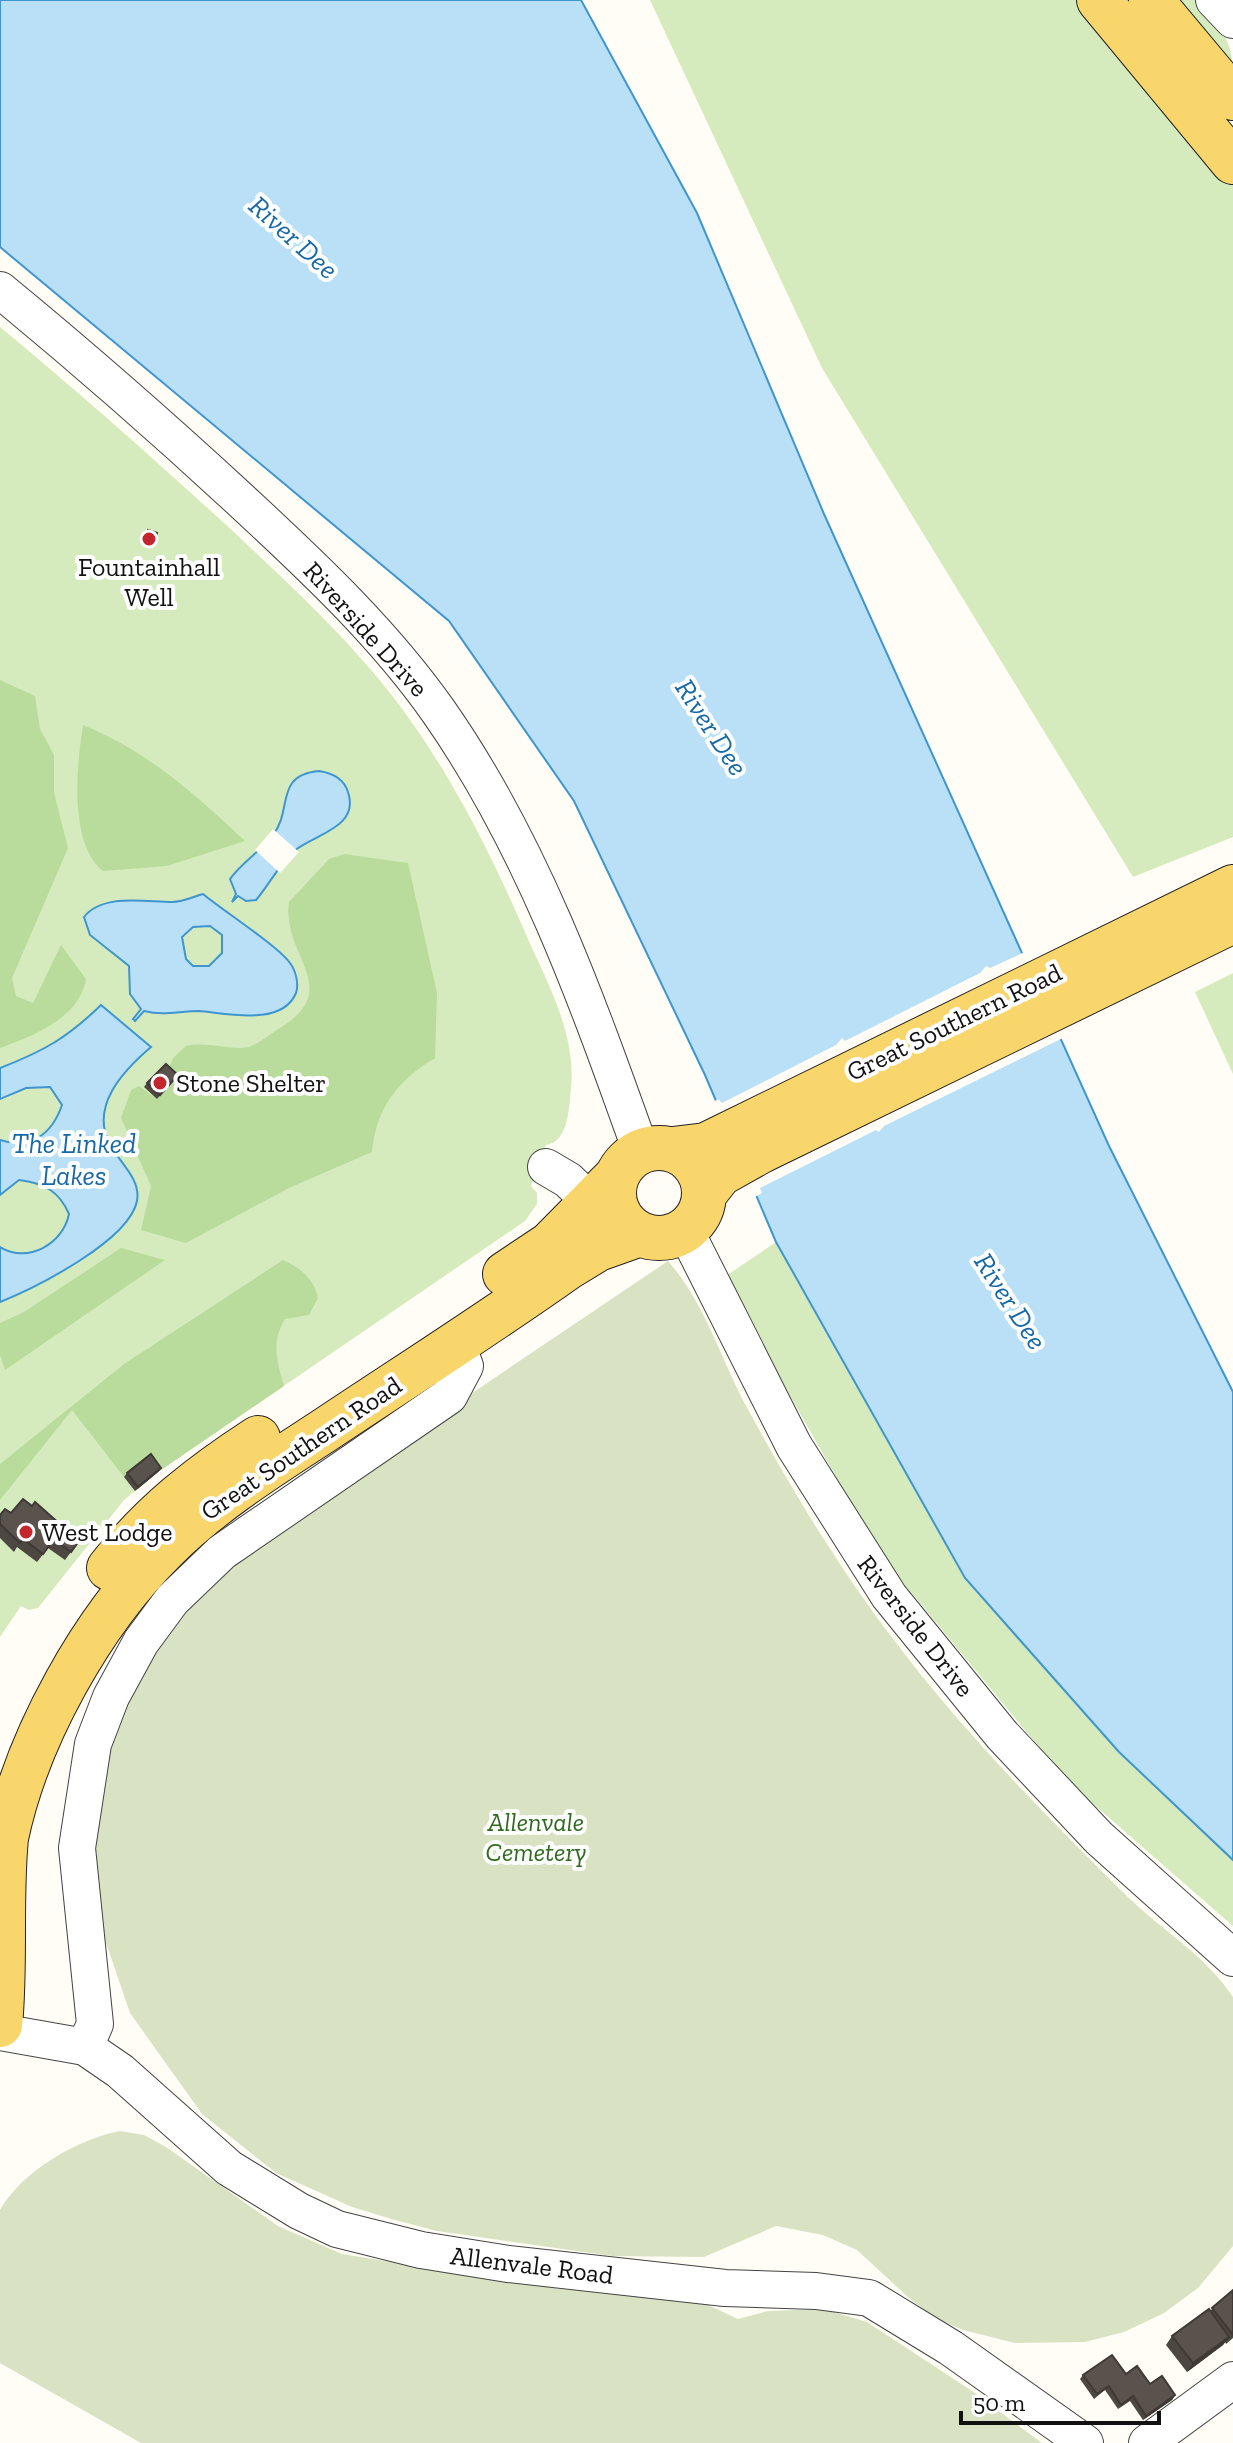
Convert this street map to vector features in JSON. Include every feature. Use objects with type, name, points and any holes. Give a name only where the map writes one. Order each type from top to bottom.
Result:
[{"type":"main road","points":[[1099,0],[1233,162]]},
{"type":"main road","points":[[1151,0],[1233,98]]},
{"type":"main road","name":"Great Southern Road","points":[[0,1756],[50,1651],[148,1521],[229,1457],[550,1244],[667,1177],[1233,887]]},
{"type":"main road","name":"Great Southern Road","points":[[667,1177],[1233,921]]},
{"type":"main road","points":[[640,1234],[620,1215],[614,1189],[667,1177]]},
{"type":"main road","name":"Great Southern Road","points":[[0,2025],[1,1892],[6,1838],[33,1750],[69,1680],[104,1624],[163,1550],[201,1516],[598,1249],[640,1234],[663,1237],[667,1177]]},
{"type":"street","points":[[1214,0],[1233,20]]},
{"type":"street","name":"Riverside Drive","points":[[0,290],[155,421],[291,548],[371,628],[420,685],[470,760],[536,886],[667,1177],[794,1446],[889,1596],[1002,1735],[1089,1828],[1233,1958]]},
{"type":"street","points":[[546,1167],[568,1180],[667,1177]]},
{"type":"street","points":[[85,2047],[95,2024],[93,1984],[79,1892],[77,1848],[93,1744],[111,1697],[149,1631],[172,1600],[222,1552],[449,1396],[465,1366],[456,1343]]},
{"type":"street","name":"Allenvale Road","points":[[0,2032],[85,2047],[120,2071],[229,2168],[299,2211],[337,2229],[421,2250],[508,2264],[697,2286],[816,2291],[869,2298],[951,2348],[1085,2443]]},
{"type":"street","points":[[1147,2443],[1233,2380]]},
{"type":"green space","points":[[650,0],[1099,0],[1233,162],[1233,837],[1133,877],[822,368]]},
{"type":"green space","points":[[1174,0],[1200,0],[1207,7],[1227,41],[1233,70]]},
{"type":"green space","points":[[0,327],[258,555],[343,638],[400,706],[455,790],[501,878],[559,1011],[571,1068],[566,1122],[559,1137],[546,1145],[531,1186],[537,1193],[537,1204],[525,1221],[158,1472],[124,1500],[38,1608],[29,1610],[21,1606],[0,1637]]},
{"type":"green space","points":[[0,680],[35,696],[40,729],[54,755],[54,793],[68,848],[12,978],[16,996],[33,1003],[61,945],[86,979],[75,1005],[65,1015],[27,1038],[0,1048]]},
{"type":"green space","points":[[83,725],[149,761],[189,791],[245,841],[167,866],[103,871],[84,842],[80,823],[77,781]]},
{"type":"green space","points":[[344,854],[408,863],[437,993],[435,1058],[410,1076],[391,1097],[378,1122],[372,1152],[289,1188],[186,1243],[141,1230],[151,1186],[121,1118],[131,1090],[139,1086],[157,1099],[173,1058],[186,1046],[248,1047],[299,1013],[308,999],[309,985],[293,939],[289,902],[329,859]]},
{"type":"green space","points":[[1233,973],[1233,1074],[1195,992]]},
{"type":"green space","points":[[776,1242],[965,1578],[1119,1752],[1233,1860],[1233,1926],[1067,1781],[881,1556],[723,1278]]},
{"type":"green space","points":[[121,1248],[165,1260],[5,1370],[0,1355],[0,1323],[24,1312]]},
{"type":"green space","points":[[283,1260],[305,1274],[318,1298],[309,1315],[285,1319],[281,1327],[277,1352],[284,1386],[158,1472],[148,1459],[124,1477],[72,1410],[0,1500],[0,1464],[124,1364]]},
{"type":"green space","name":"Allenvale Cemetery","points":[[668,1261],[702,1312],[745,1404],[799,1499],[857,1590],[900,1648],[981,1746],[1039,1807],[1129,1898],[1210,1969],[1233,1997],[1233,2246],[1198,2288],[1164,2313],[1124,2332],[1085,2342],[1015,2343],[963,2330],[935,2318],[857,2250],[823,2235],[776,2226],[704,2257],[612,2256],[437,2231],[352,2207],[276,2173],[202,2114],[130,2013],[104,1937],[93,1850],[97,1799],[122,1705],[151,1650],[226,1559]]},
{"type":"green space","points":[[120,2131],[144,2135],[166,2147],[278,2226],[342,2254],[560,2289],[702,2302],[738,2319],[768,2311],[824,2309],[867,2322],[972,2391],[1042,2443],[141,2443],[0,2363],[0,2210],[22,2182],[52,2159],[87,2141]]},
{"type":"water","name":"River Dee","points":[[0,0],[581,0],[697,213],[824,514],[1109,1146],[1233,1392],[1233,1860],[1119,1752],[965,1578],[776,1242],[705,1075],[574,801],[449,621],[0,247]]},
{"type":"water","points":[[319,771],[333,775],[344,784],[350,804],[347,814],[333,829],[294,851],[256,900],[246,901],[238,896],[232,902],[236,894],[230,879],[273,835],[290,786],[305,774]]},
{"type":"water","points":[[203,894],[284,956],[295,974],[296,993],[289,1004],[266,1014],[144,1011],[135,1021],[133,1019],[141,1009],[130,994],[129,966],[90,935],[84,917],[92,909],[113,902],[176,902]],"holes":[[[210,926],[222,935],[222,953],[209,966],[193,966],[186,959],[182,937],[193,927]]]},
{"type":"water","name":"The Linked Lakes","points":[[101,1005],[151,1047],[120,1078],[106,1104],[104,1117],[111,1146],[136,1186],[137,1201],[117,1232],[99,1247],[57,1274],[0,1302],[0,1247],[22,1253],[43,1248],[60,1234],[69,1214],[55,1194],[36,1183],[19,1180],[0,1195],[0,1140],[21,1143],[39,1137],[52,1124],[62,1105],[50,1087],[26,1088],[0,1099],[0,1068],[54,1042]]},
{"type":"pier","points":[[273,829],[299,852],[280,873],[255,850]]},
{"type":"pier","points":[[1027,951],[1065,1037],[884,1126],[879,1132],[876,1130],[760,1188],[762,1193],[753,1198],[712,1103],[718,1099],[722,1103],[836,1045],[842,1038],[845,1041],[980,973],[986,966],[990,968]]},
{"type":"building","points":[[148,530],[157,533],[155,540],[146,537]]},
{"type":"building","name":"Stone Shelter","points":[[166,1064],[178,1075],[160,1095],[147,1083]]},
{"type":"building","points":[[151,1454],[161,1468],[138,1487],[127,1473]]},
{"type":"building","name":"West Lodge","points":[[23,1499],[32,1506],[35,1502],[79,1541],[71,1552],[54,1539],[43,1554],[23,1539],[20,1543],[0,1524],[0,1515],[5,1509],[11,1513]]},
{"type":"building","points":[[1233,2290],[1233,2335],[1212,2308]]},
{"type":"building","points":[[1209,2309],[1229,2337],[1193,2363],[1172,2336]]},
{"type":"building","points":[[1112,2355],[1126,2374],[1137,2366],[1150,2384],[1162,2376],[1175,2395],[1146,2416],[1133,2396],[1121,2405],[1109,2386],[1097,2394],[1083,2375]]},
{"type":"place","name":"Fountainhall Well","points":[[149,539]]},
{"type":"place","name":"Stone Shelter","points":[[160,1083]]},
{"type":"place","name":"West Lodge","points":[[26,1532]]}]
